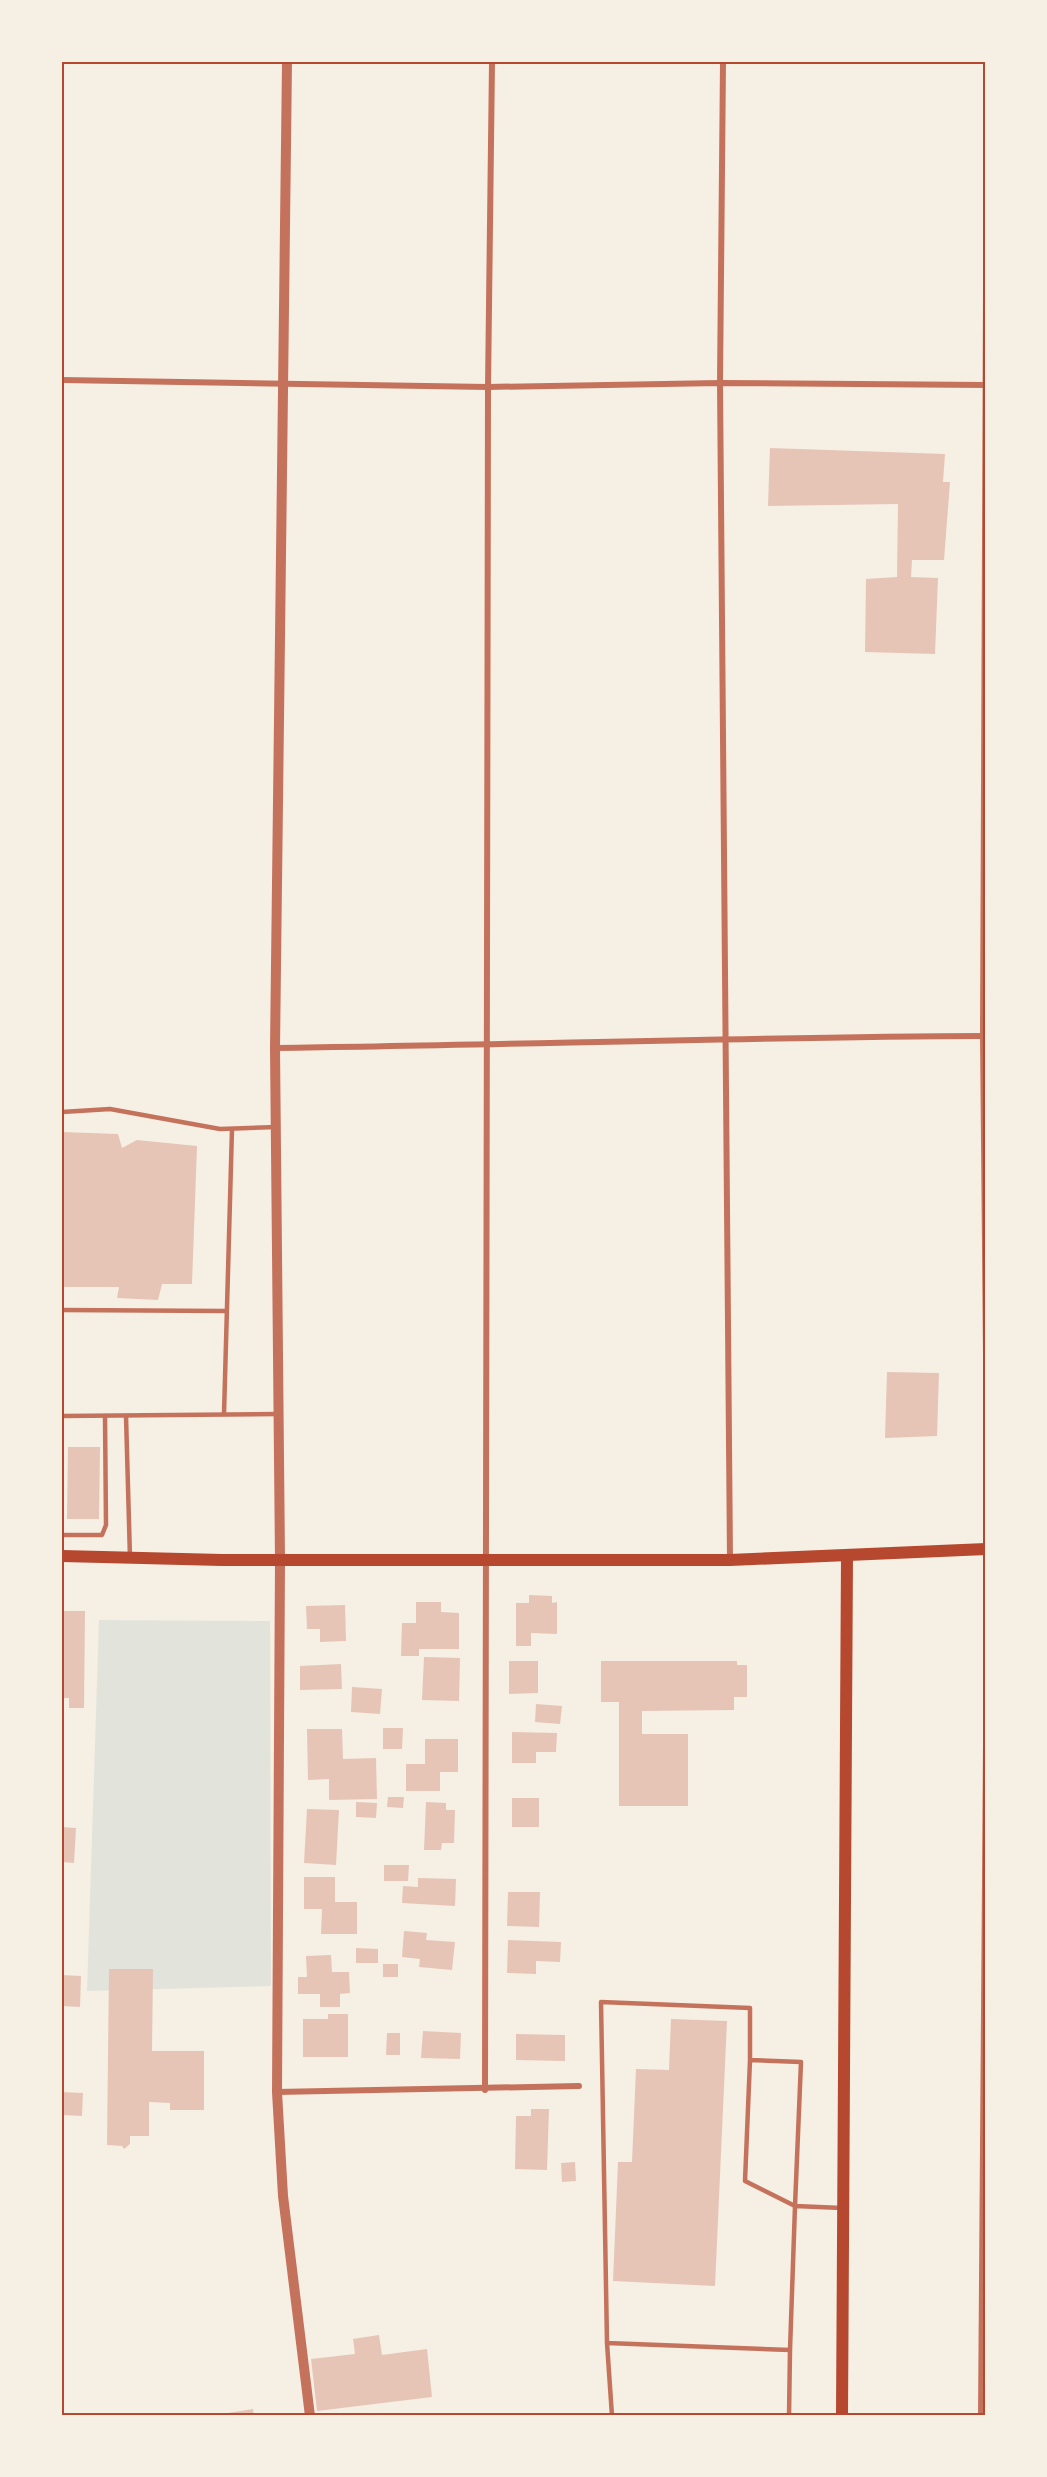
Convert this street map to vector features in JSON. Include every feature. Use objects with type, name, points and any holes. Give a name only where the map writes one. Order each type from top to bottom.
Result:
[{"type":"main road","points":[[62,1556],[280,1560],[730,1560],[986,1549]]},
{"type":"main road","points":[[842,2415],[847,1556]]},
{"type":"street","points":[[287,62],[281,384],[275,1048],[280,1560],[277,2092],[283,2196],[310,2415]]},
{"type":"street","points":[[485,2090],[488,387],[492,62]]},
{"type":"street","points":[[723,62],[720,382],[730,1560]]},
{"type":"street","points":[[986,288],[984,1036],[986,1355]]},
{"type":"street","points":[[62,380],[488,387],[720,382],[985,385]]},
{"type":"street","points":[[275,1048],[486,1046],[727,1038],[984,1036]]},
{"type":"street","points":[[981,2415],[986,1743]]},
{"type":"street","points":[[277,2092],[485,2090],[579,2086]]},
{"type":"lane","points":[[62,1112],[110,1109],[202,1127],[232,1129],[276,1127]]},
{"type":"lane","points":[[224,1414],[232,1129]]},
{"type":"lane","points":[[62,1310],[226,1311]]},
{"type":"lane","points":[[62,1416],[279,1414]]},
{"type":"lane","points":[[62,1535],[102,1535],[106,1525],[105,1416]]},
{"type":"lane","points":[[126,1416],[130,1558]]},
{"type":"lane","points":[[612,2415],[607,2343],[601,2002],[750,2008],[745,2181],[795,2206],[842,2208]]},
{"type":"lane","points":[[750,2060],[801,2062],[789,2415]]},
{"type":"lane","points":[[607,2343],[790,2350]]},
{"type":"shaded area","points":[[99,1620],[270,1621],[271,1986],[87,1991]]},
{"type":"building","points":[[770,448],[945,454],[943,482],[950,482],[944,560],[912,560],[911,577],[938,578],[935,654],[865,652],[866,579],[897,577],[898,504],[768,506]]},
{"type":"building","points":[[62,1132],[118,1134],[122,1148],[137,1140],[197,1146],[192,1284],[162,1284],[158,1300],[117,1298],[119,1287],[62,1287]]},
{"type":"building","points":[[887,1372],[939,1373],[937,1436],[885,1438]]},
{"type":"building","points":[[68,1447],[100,1447],[99,1519],[67,1519]]},
{"type":"building","points":[[529,1595],[552,1596],[552,1603],[557,1602],[557,1634],[531,1633],[531,1646],[516,1646],[516,1603],[529,1603]]},
{"type":"building","points":[[416,1602],[441,1602],[441,1612],[459,1613],[459,1649],[419,1649],[419,1656],[401,1656],[402,1623],[416,1623]]},
{"type":"building","points":[[345,1605],[346,1641],[320,1642],[320,1629],[307,1629],[306,1606]]},
{"type":"building","points":[[62,1611],[85,1611],[84,1708],[69,1708],[69,1698],[62,1698]]},
{"type":"building","points":[[424,1657],[460,1658],[459,1701],[422,1700]]},
{"type":"building","points":[[509,1661],[538,1661],[538,1693],[509,1694]]},
{"type":"building","points":[[601,1661],[737,1661],[737,1665],[747,1665],[747,1697],[734,1697],[734,1710],[642,1711],[642,1734],[688,1734],[688,1806],[619,1806],[619,1702],[601,1702]]},
{"type":"building","points":[[341,1664],[342,1689],[300,1690],[300,1666]]},
{"type":"building","points":[[352,1687],[382,1689],[380,1714],[351,1712]]},
{"type":"building","points":[[536,1704],[562,1706],[560,1724],[535,1722]]},
{"type":"building","points":[[383,1728],[403,1728],[402,1749],[383,1749]]},
{"type":"building","points":[[307,1729],[342,1729],[343,1759],[376,1758],[377,1799],[329,1800],[329,1779],[308,1780]]},
{"type":"building","points":[[512,1732],[557,1733],[556,1752],[536,1752],[536,1763],[512,1763]]},
{"type":"building","points":[[425,1739],[458,1739],[458,1772],[440,1772],[440,1791],[406,1791],[406,1764],[425,1764]]},
{"type":"building","points":[[388,1797],[404,1797],[403,1808],[387,1807]]},
{"type":"building","points":[[512,1798],[539,1798],[539,1827],[512,1827]]},
{"type":"building","points":[[356,1802],[377,1803],[376,1818],[356,1817]]},
{"type":"building","points":[[426,1802],[446,1803],[446,1810],[455,1810],[454,1843],[442,1843],[441,1850],[424,1850]]},
{"type":"building","points":[[307,1809],[339,1810],[336,1865],[304,1863]]},
{"type":"building","points":[[62,1827],[76,1828],[74,1863],[62,1862]]},
{"type":"building","points":[[384,1865],[409,1865],[408,1881],[384,1881]]},
{"type":"building","points":[[304,1877],[335,1877],[335,1902],[357,1902],[357,1934],[321,1934],[322,1909],[304,1909]]},
{"type":"building","points":[[418,1878],[456,1879],[455,1906],[402,1903],[403,1886],[418,1887]]},
{"type":"building","points":[[508,1892],[540,1892],[539,1927],[507,1926]]},
{"type":"building","points":[[404,1931],[427,1933],[426,1940],[455,1942],[452,1970],[419,1967],[420,1959],[402,1957]]},
{"type":"building","points":[[508,1940],[561,1942],[560,1962],[536,1961],[536,1974],[507,1973]]},
{"type":"building","points":[[356,1948],[378,1949],[378,1963],[356,1963]]},
{"type":"building","points":[[331,1955],[332,1972],[349,1972],[350,1993],[340,1994],[340,2007],[320,2007],[320,1994],[298,1994],[298,1977],[307,1977],[306,1956]]},
{"type":"building","points":[[383,1964],[398,1964],[398,1977],[383,1977]]},
{"type":"building","points":[[109,1969],[153,1969],[152,2051],[204,2051],[204,2110],[170,2110],[170,2103],[149,2102],[149,2136],[130,2136],[130,2144],[124,2149],[122,2146],[107,2145]]},
{"type":"building","points":[[62,1975],[81,1976],[80,2007],[62,2006]]},
{"type":"building","points":[[328,2014],[348,2014],[348,2057],[303,2057],[303,2019],[328,2019]]},
{"type":"building","points":[[671,2019],[727,2021],[715,2286],[613,2281],[618,2162],[632,2162],[636,2069],[669,2070]]},
{"type":"building","points":[[423,2031],[461,2033],[460,2059],[421,2058]]},
{"type":"building","points":[[387,2033],[400,2033],[400,2055],[386,2055]]},
{"type":"building","points":[[516,2034],[565,2035],[565,2061],[516,2060]]},
{"type":"building","points":[[62,2092],[83,2093],[82,2116],[62,2115]]},
{"type":"building","points":[[531,2109],[549,2109],[547,2170],[515,2169],[516,2116],[531,2116]]},
{"type":"building","points":[[575,2162],[576,2181],[562,2182],[561,2163]]},
{"type":"building","points":[[379,2335],[382,2355],[427,2349],[432,2397],[317,2411],[311,2359],[355,2354],[353,2339]]},
{"type":"building","points":[[253,2409],[254,2416],[222,2416],[222,2414]]}]
